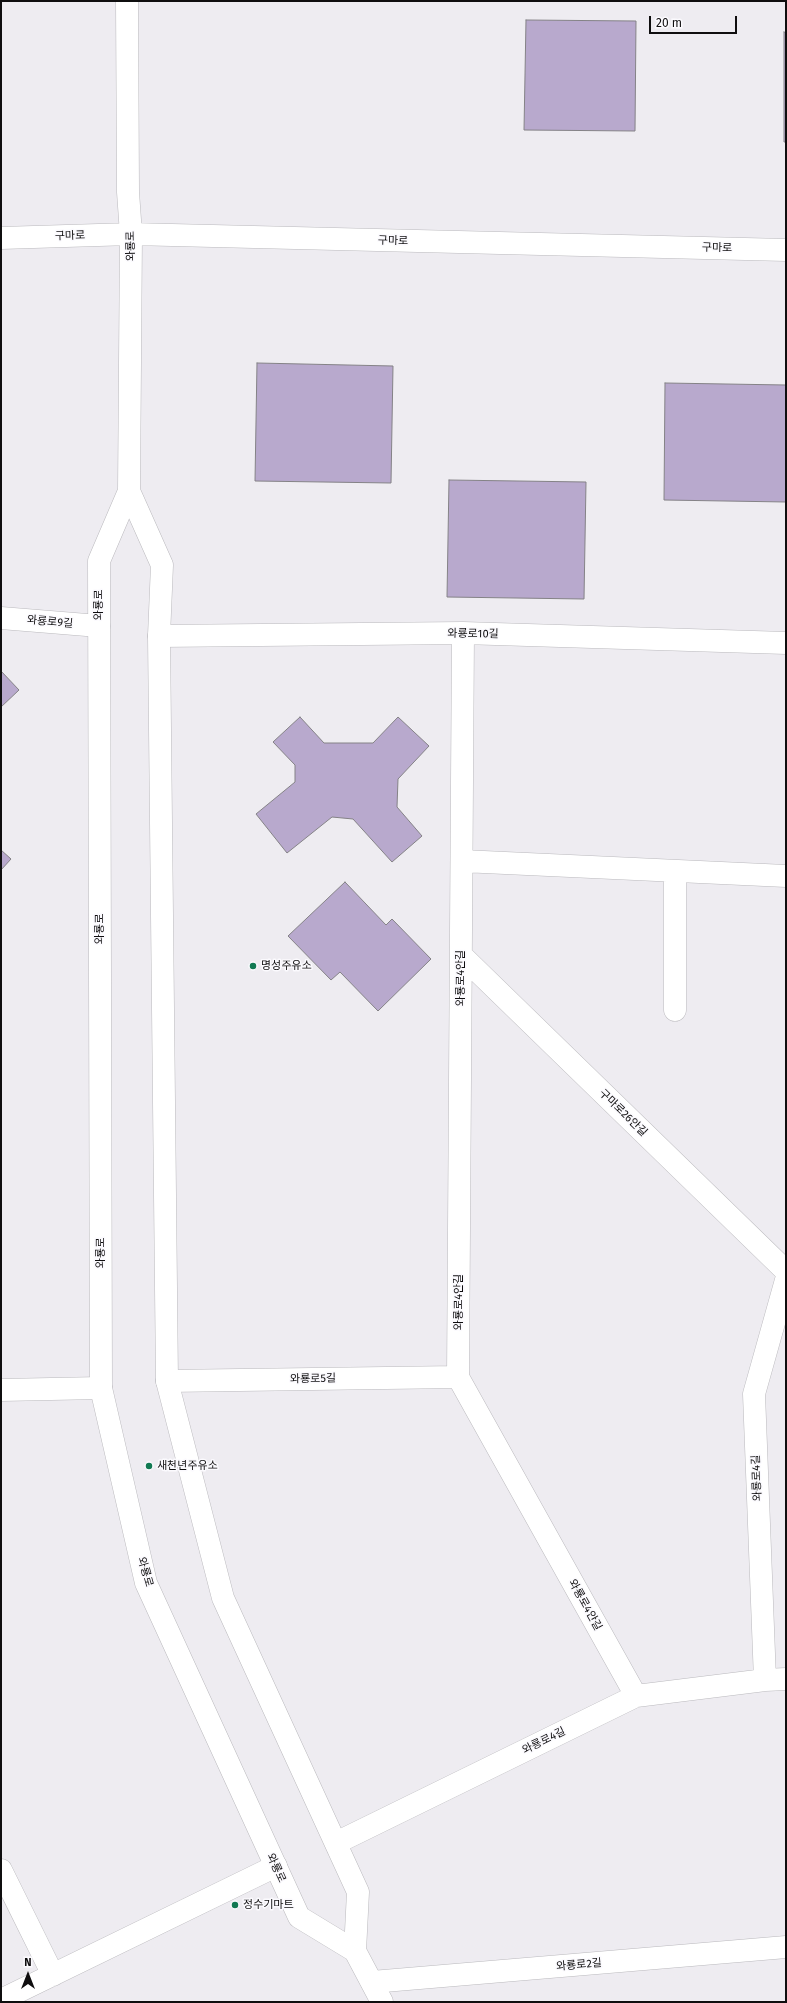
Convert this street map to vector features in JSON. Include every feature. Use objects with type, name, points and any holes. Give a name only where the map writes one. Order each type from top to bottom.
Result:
[{"type":"street","name":"와룡로","points":[[127,1],[128,192],[131,234],[129,491],[99,561],[101,1388],[146,1583],[299,1917],[355,1951],[382,2002]]},
{"type":"street","name":"구마로","points":[[1,238],[131,234],[786,250]]},
{"type":"street","name":"와룡로","points":[[129,491],[162,565],[159,636],[167,1381],[223,1598],[358,1892],[355,1951]]},
{"type":"street","name":"와룡로9길","points":[[1,618],[99,626]]},
{"type":"street","name":"와룡로10길","points":[[159,636],[463,633],[786,643]]},
{"type":"street","name":"와룡로4안길","points":[[463,633],[458,1377],[636,1696]]},
{"type":"street","points":[[462,861],[786,876]]},
{"type":"street","points":[[675,872],[675,1010]]},
{"type":"street","name":"구마로26안길","points":[[461,955],[786,1271]]},
{"type":"street","name":"와룡로4길","points":[[336,1843],[636,1696],[776,1680],[754,1394],[786,1280]]},
{"type":"street","name":"와룡로5길","points":[[167,1381],[458,1377]]},
{"type":"street","points":[[1,1390],[101,1388]]},
{"type":"street","points":[[1,2000],[276,1866]]},
{"type":"street","points":[[1,1870],[53,1975]]},
{"type":"street","name":"와룡로2길","points":[[372,1982],[786,1947]]},
{"type":"building","points":[[526,20],[636,21],[635,131],[524,130]]},
{"type":"building","points":[[784,32],[786,33],[786,142],[784,142]]},
{"type":"building","points":[[257,363],[393,366],[391,483],[255,481]]},
{"type":"building","points":[[665,383],[786,385],[786,502],[664,500]]},
{"type":"building","points":[[449,480],[586,482],[584,599],[447,597]]},
{"type":"building","points":[[1,671],[19,690],[1,707]]},
{"type":"building","points":[[300,717],[324,743],[373,743],[398,717],[429,746],[398,779],[397,807],[422,836],[392,862],[353,819],[332,817],[287,853],[256,814],[295,782],[295,765],[273,742]]},
{"type":"building","points":[[1,850],[11,859],[1,870]]},
{"type":"building","points":[[345,882],[386,925],[392,919],[431,959],[378,1011],[340,972],[331,980],[288,936]]},
{"type":"place","name":"명성주유소","points":[[253,966]]},
{"type":"place","name":"새천년주유소","points":[[149,1466]]},
{"type":"place","name":"정수기마트","points":[[235,1905]]}]
